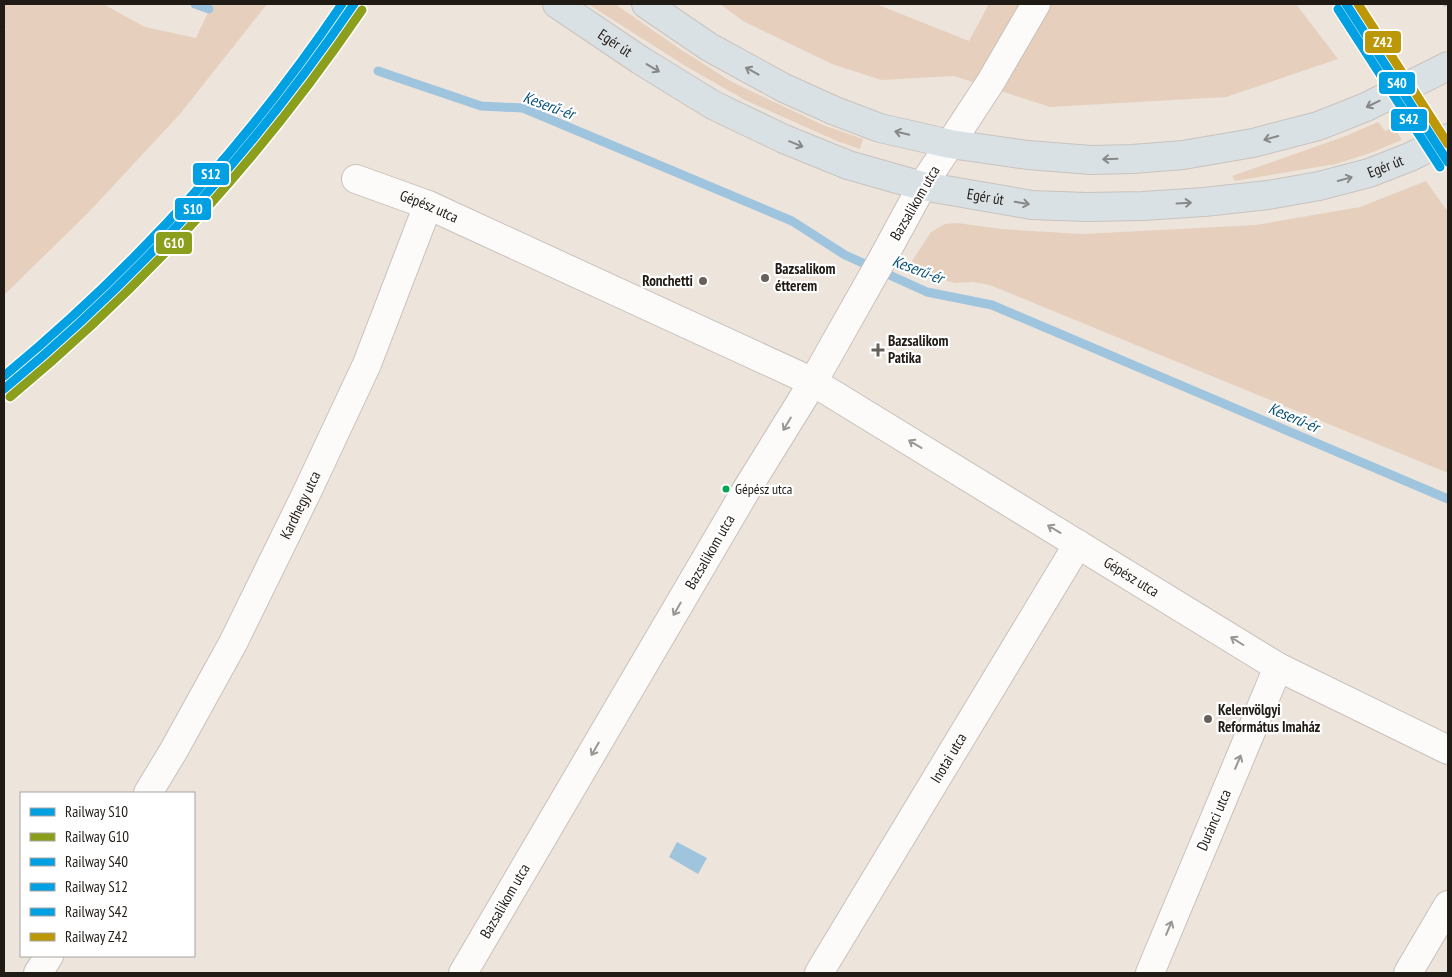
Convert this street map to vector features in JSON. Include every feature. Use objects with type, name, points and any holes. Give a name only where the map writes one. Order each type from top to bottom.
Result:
[{"type":"main road","name":"Egér út","points":[[557,4],[640,60],[713,105],[784,139],[848,165],[922,186],[1032,205],[1096,206],[1204,202],[1268,195],[1319,186],[1368,173],[1410,157],[1448,138]]},
{"type":"main road","points":[[646,4],[709,47],[784,88],[835,111],[880,128],[950,144],[1028,155],[1091,160],[1183,155],[1253,143],[1318,126],[1366,108],[1448,66]]},
{"type":"street","name":"Bazsalikom utca","points":[[463,973],[745,492],[813,382],[922,186],[990,83],[1036,4]]},
{"type":"street","name":"Gépész utca","points":[[356,179],[428,205],[813,382],[1278,667],[1448,750]]},
{"type":"street","name":"Kardhegy utca","points":[[149,792],[233,643],[312,481],[367,364],[428,205]]},
{"type":"street","name":"Inotai utca","points":[[819,973],[1078,544]]},
{"type":"street","name":"Duránci utca","points":[[1150,973],[1278,667]]},
{"type":"street","points":[[1408,973],[1448,905]]},
{"type":"street","points":[[38,973],[49,957]]},
{"type":"shaded area","points":[[4,4],[105,5],[145,27],[196,38],[212,4],[267,4],[180,114],[88,213],[4,295],[4,34],[6,29],[4,28]]},
{"type":"shaded area","points":[[588,4],[615,4],[732,82],[823,125],[863,139],[860,149],[837,141],[745,100],[687,67]]},
{"type":"shaded area","points":[[720,4],[876,4],[969,41],[989,4],[1296,4],[1338,59],[1226,97],[1050,107],[954,76],[881,80],[832,64],[743,21]]},
{"type":"shaded area","points":[[1378,122],[1385,131],[1394,127],[1402,140],[1336,164],[1235,181],[1232,176],[1343,137]]},
{"type":"shaded area","points":[[1426,181],[1448,212],[1448,473],[990,285],[972,282],[955,283],[906,270],[931,232],[945,224],[957,223],[1002,229],[1082,234],[1256,225],[1360,207]]},
{"type":"water","points":[[677,842],[707,858],[698,874],[669,857]]},
{"type":"waterway","name":"Keserű-ér","points":[[195,4],[209,9]]},
{"type":"waterway","name":"Keserű-ér","points":[[378,71],[481,106],[523,108],[792,221],[845,255],[927,292],[992,305],[1448,499]]},
{"type":"railway","points":[[1445,4],[1448,10]]},
{"type":"rail line","name":"S12","points":[[4,376],[98,292],[186,202],[268,106],[342,4]]},
{"type":"rail line","name":"S10","points":[[4,389],[101,302],[193,209],[277,109],[354,4]]},
{"type":"rail line","name":"S40","points":[[1346,4],[1448,162]]},
{"type":"rail line","name":"Z42","points":[[1358,4],[1448,144]]},
{"type":"rail line","name":"S42","points":[[1338,9],[1440,167]]},
{"type":"rail line","name":"G10","points":[[10,397],[108,310],[200,216],[285,115],[362,10]]},
{"type":"place","name":"Bazsalikom étterem","points":[[765,278]]},
{"type":"place","name":"Ronchetti","points":[[703,281]]},
{"type":"place","name":"Bazsalikom Patika","points":[[878,350]]},
{"type":"place","name":"Gépész utca","points":[[726,489]]},
{"type":"place","name":"Kelenvölgyi Református Imaház","points":[[1208,719]]}]
